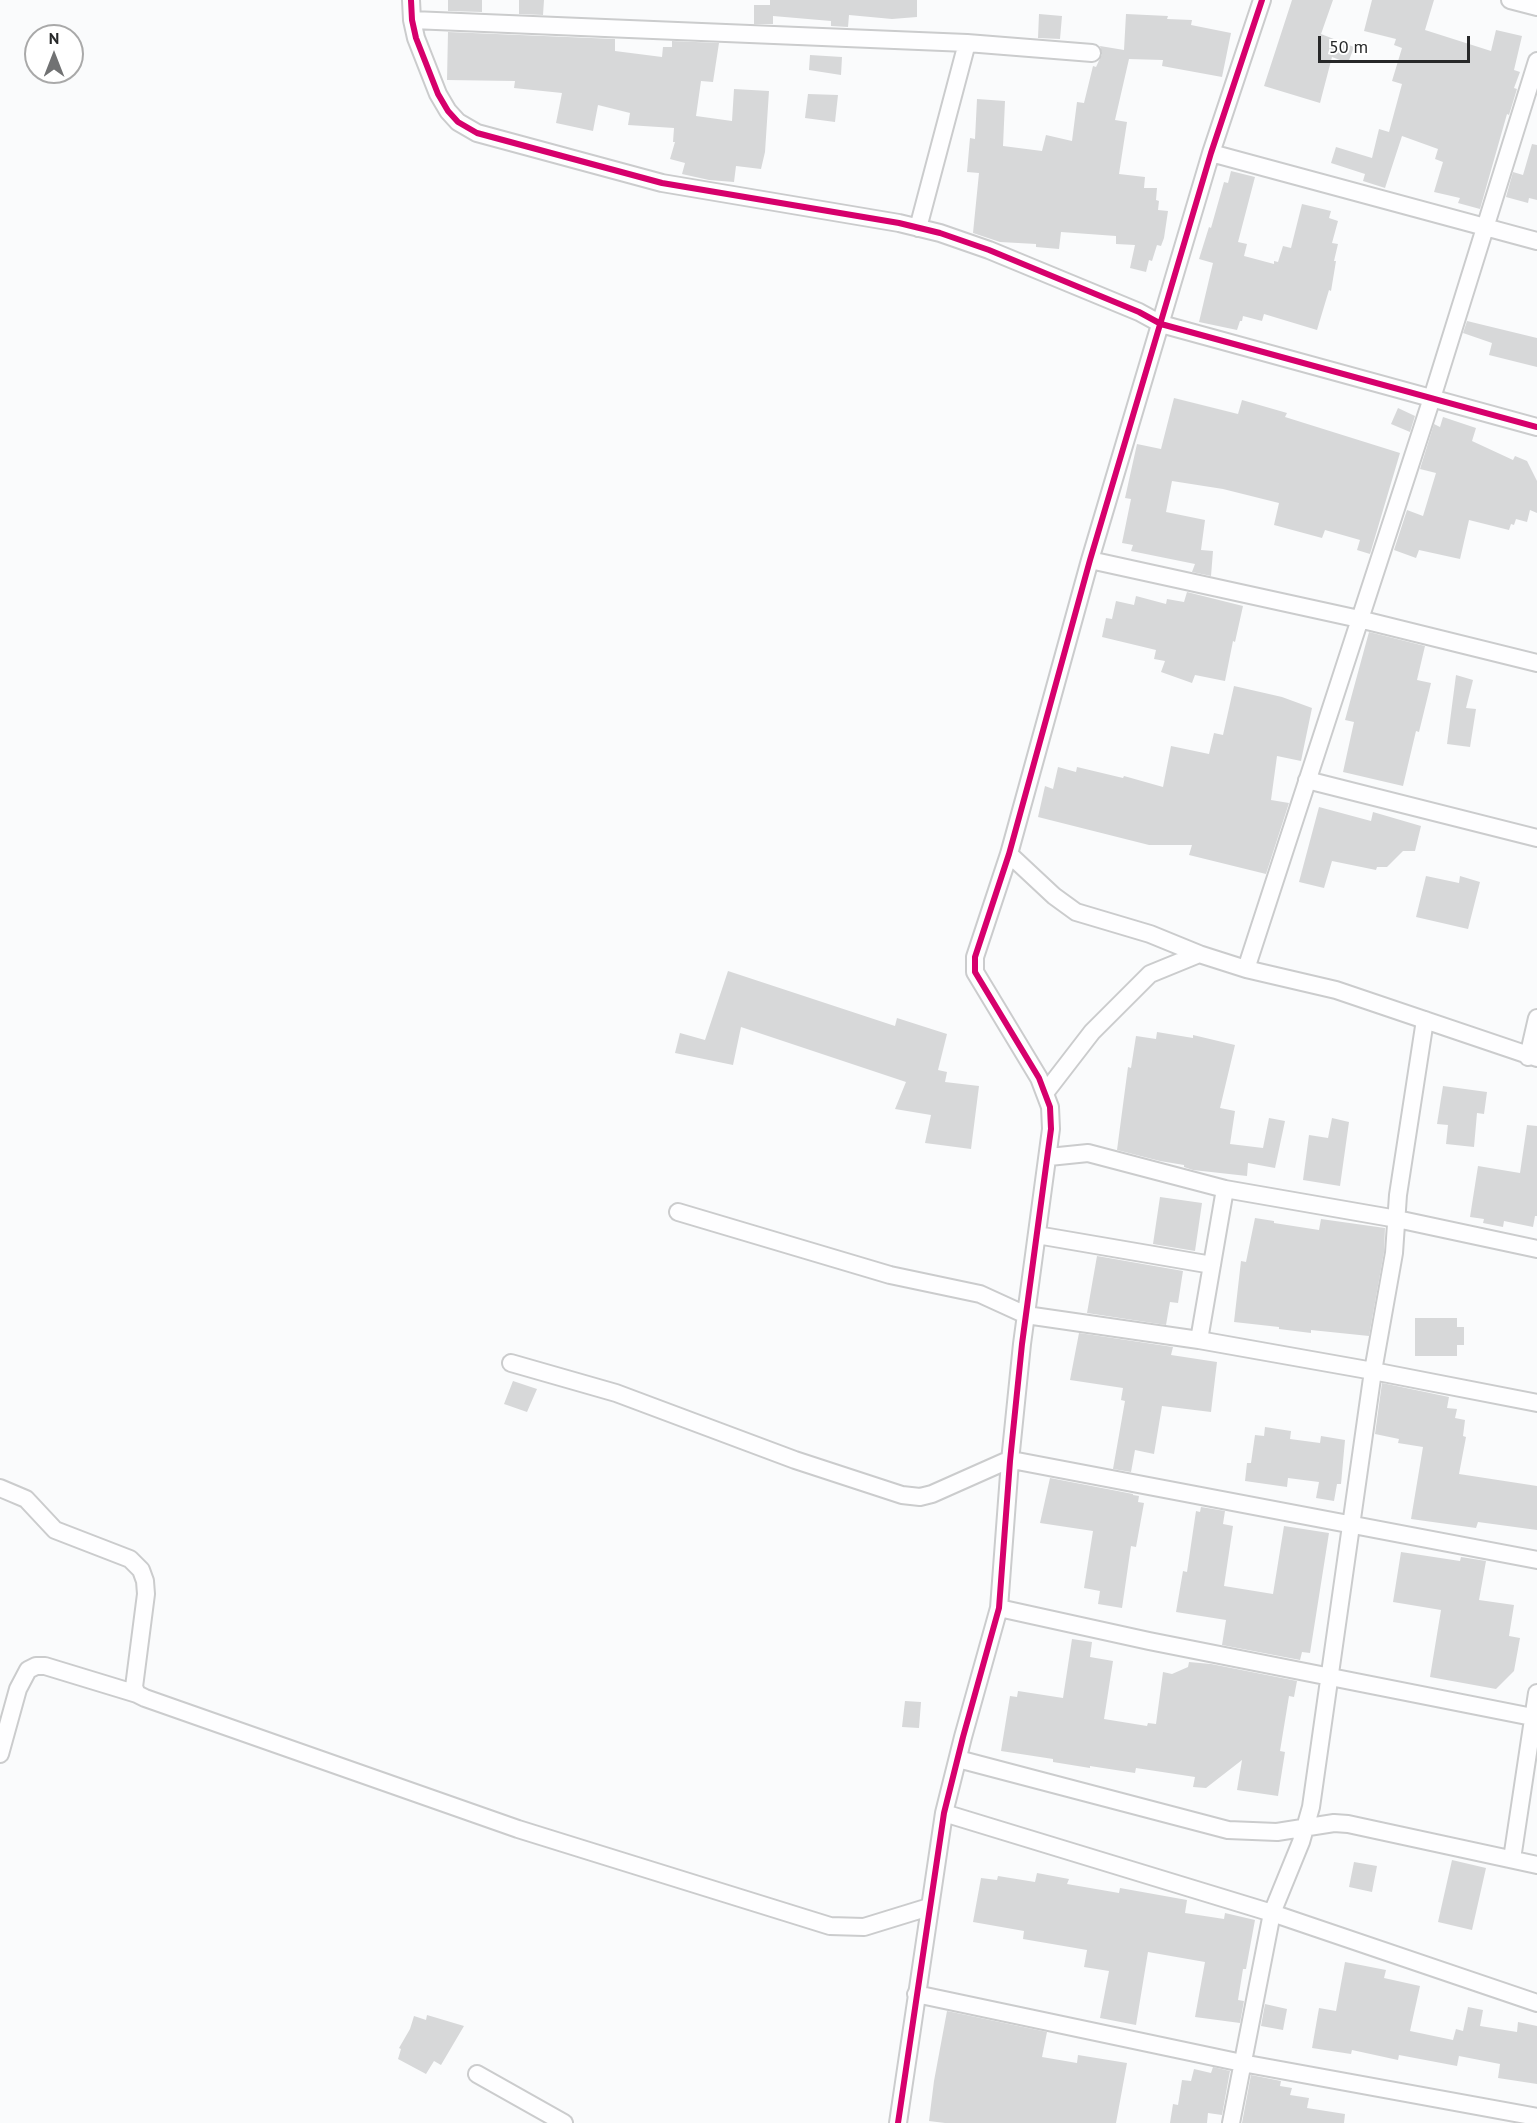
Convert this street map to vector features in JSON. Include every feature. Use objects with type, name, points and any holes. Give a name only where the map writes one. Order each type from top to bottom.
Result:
[{"type":"street","points":[[411,0],[412,20],[427,69],[438,94],[458,122],[477,133],[662,183],[918,228],[989,250],[1139,312],[1161,324],[1537,427]]},
{"type":"street","points":[[898,2123],[944,1813],[999,1608],[1010,1461],[1026,1315],[1049,1157],[1050,1107],[1045,1093],[1039,1078],[975,972],[975,957],[1009,854],[1090,560],[1211,153],[1262,0]]},
{"type":"street","points":[[1510,0],[1537,7]]},
{"type":"street","points":[[412,20],[967,43],[1092,53]]},
{"type":"street","points":[[918,228],[967,43]]},
{"type":"street","points":[[1246,969],[1432,398],[1537,61]]},
{"type":"street","points":[[1211,153],[1537,241]]},
{"type":"street","points":[[1090,560],[1359,619],[1537,663]]},
{"type":"street","points":[[1307,780],[1537,838]]},
{"type":"street","points":[[1009,854],[1054,896],[1076,912],[1150,934],[1199,954],[1246,969],[1336,990],[1533,1057],[1537,1018]]},
{"type":"street","points":[[1045,1093],[1092,1032],[1150,974],[1199,954]]},
{"type":"street","points":[[1231,2123],[1272,1913],[1311,1807],[1372,1371],[1394,1253],[1398,1195],[1425,1020]]},
{"type":"street","points":[[1049,1157],[1088,1153],[1225,1189],[1397,1219],[1537,1249]]},
{"type":"street","points":[[1198,1340],[1225,1189]]},
{"type":"street","points":[[678,1212],[890,1275],[980,1294],[1026,1315],[1198,1340],[1537,1403]]},
{"type":"street","points":[[1036,1235],[1212,1265]]},
{"type":"street","points":[[511,1363],[616,1394],[795,1460],[902,1495],[920,1497],[932,1494],[1010,1461],[1537,1560]]},
{"type":"street","points":[[0,1488],[26,1499],[55,1530],[130,1559],[141,1570],[146,1594],[134,1677],[137,1694]]},
{"type":"street","points":[[999,1608],[1149,1641],[1535,1717]]},
{"type":"street","points":[[0,1754],[18,1689],[28,1670],[36,1666],[45,1666],[137,1694],[518,1829],[830,1926],[864,1927],[929,1907]]},
{"type":"street","points":[[1512,1859],[1537,1693]]},
{"type":"street","points":[[958,1759],[1228,1830],[1277,1832],[1334,1823],[1348,1824],[1537,1865]]},
{"type":"street","points":[[944,1813],[1272,1913],[1537,2003]]},
{"type":"street","points":[[916,1994],[1242,2063],[1537,2117]]},
{"type":"street","points":[[477,2074],[564,2123]]},
{"type":"building","points":[[448,0],[482,0],[482,12],[448,11]]},
{"type":"building","points":[[519,0],[544,0],[543,15],[519,14]]},
{"type":"building","points":[[770,0],[917,0],[917,17],[892,19],[849,15],[848,27],[831,26],[831,21],[773,16],[773,24],[754,24],[754,5],[770,5]]},
{"type":"building","points":[[1292,0],[1333,0],[1321,34],[1354,47],[1348,63],[1332,57],[1320,103],[1264,86]]},
{"type":"building","points":[[1372,0],[1434,0],[1425,30],[1491,51],[1496,30],[1522,36],[1514,70],[1520,72],[1514,88],[1517,89],[1509,115],[1507,114],[1480,209],[1458,203],[1460,198],[1434,192],[1443,162],[1435,159],[1438,149],[1402,136],[1385,188],[1363,181],[1365,174],[1331,163],[1336,147],[1372,158],[1379,129],[1389,132],[1402,84],[1392,81],[1402,48],[1394,45],[1396,39],[1364,31]]},
{"type":"building","points":[[1039,14],[1062,16],[1060,39],[1038,38]]},
{"type":"building","points":[[1126,14],[1168,16],[1167,19],[1192,20],[1191,25],[1231,33],[1222,77],[1162,66],[1163,60],[1129,59],[1115,120],[1127,122],[1119,174],[1145,177],[1144,188],[1157,188],[1158,210],[1168,211],[1164,238],[1161,246],[1157,245],[1152,261],[1149,260],[1146,272],[1130,268],[1135,245],[1116,244],[1116,236],[1061,232],[1059,249],[1036,247],[1036,244],[1000,242],[973,233],[979,173],[967,172],[970,138],[975,139],[977,99],[1005,101],[1003,146],[1042,151],[1046,135],[1072,141],[1077,102],[1084,103],[1093,66],[1096,67],[1102,54],[1100,46],[1124,50]]},
{"type":"building","points":[[448,32],[615,39],[615,51],[662,57],[663,47],[672,47],[672,41],[719,43],[713,82],[701,81],[696,116],[732,121],[734,89],[769,91],[765,152],[761,169],[736,166],[734,182],[709,180],[682,174],[685,163],[670,159],[675,142],[673,142],[674,128],[628,125],[630,113],[598,105],[593,131],[556,123],[562,93],[514,88],[515,81],[447,80]]},
{"type":"building","points":[[810,55],[842,57],[841,75],[809,70]]},
{"type":"building","points":[[808,94],[838,95],[835,122],[805,118]]},
{"type":"building","points":[[1532,144],[1537,145],[1537,200],[1529,198],[1528,203],[1506,197],[1513,172],[1523,175]]},
{"type":"building","points":[[1231,171],[1255,177],[1238,242],[1247,244],[1244,256],[1274,264],[1274,261],[1278,262],[1283,246],[1291,248],[1302,204],[1331,211],[1329,218],[1338,221],[1332,243],[1338,244],[1331,291],[1329,290],[1317,330],[1264,314],[1262,321],[1243,316],[1237,330],[1199,322],[1213,263],[1199,259],[1209,227],[1211,228],[1224,182],[1228,183]]},
{"type":"building","points":[[1467,321],[1537,338],[1537,367],[1489,355],[1492,343],[1463,333]]},
{"type":"building","points":[[1174,398],[1238,414],[1242,400],[1287,413],[1285,417],[1400,453],[1370,554],[1357,550],[1360,540],[1325,530],[1322,538],[1274,525],[1279,503],[1223,489],[1172,481],[1166,512],[1205,520],[1201,550],[1213,551],[1211,576],[1192,572],[1195,564],[1131,551],[1133,545],[1122,543],[1131,499],[1125,498],[1137,444],[1161,449]]},
{"type":"building","points":[[1398,408],[1415,416],[1410,432],[1391,424]]},
{"type":"building","points":[[1443,417],[1476,428],[1472,441],[1513,460],[1515,456],[1527,461],[1537,481],[1537,513],[1530,510],[1527,522],[1516,519],[1509,530],[1469,520],[1460,559],[1419,550],[1416,558],[1394,550],[1407,510],[1423,516],[1436,473],[1420,469],[1434,424],[1440,427]]},
{"type":"building","points":[[1187,592],[1243,606],[1225,681],[1195,675],[1192,683],[1161,672],[1165,661],[1154,659],[1156,650],[1102,637],[1106,618],[1112,619],[1116,601],[1134,605],[1136,596],[1166,604],[1167,599],[1184,602]]},
{"type":"building","points":[[1369,632],[1425,646],[1417,680],[1431,683],[1419,732],[1416,731],[1403,786],[1343,772],[1354,722],[1345,720]]},
{"type":"building","points":[[1456,675],[1473,680],[1466,708],[1476,709],[1470,747],[1447,744]]},
{"type":"building","points":[[1234,686],[1282,697],[1312,708],[1301,761],[1277,756],[1271,800],[1289,803],[1266,874],[1189,855],[1192,845],[1149,845],[1038,817],[1045,786],[1053,789],[1058,767],[1076,772],[1077,767],[1123,778],[1124,776],[1163,787],[1171,746],[1209,754],[1214,733],[1223,735]]},
{"type":"building","points":[[1319,807],[1371,821],[1373,812],[1421,826],[1415,851],[1403,851],[1387,867],[1377,867],[1376,870],[1332,861],[1324,888],[1299,882]]},
{"type":"building","points":[[1426,876],[1459,883],[1460,876],[1480,882],[1468,929],[1416,917]]},
{"type":"building","points":[[728,971],[895,1026],[897,1018],[947,1034],[938,1070],[947,1072],[945,1082],[979,1086],[971,1149],[925,1143],[931,1115],[895,1109],[906,1082],[741,1027],[733,1065],[675,1053],[680,1033],[705,1040]]},
{"type":"building","points":[[1157,1032],[1193,1038],[1193,1035],[1235,1045],[1220,1108],[1235,1111],[1230,1144],[1263,1148],[1269,1118],[1285,1121],[1275,1168],[1248,1163],[1247,1176],[1193,1170],[1184,1165],[1117,1150],[1128,1067],[1131,1068],[1136,1036],[1156,1039]]},
{"type":"building","points":[[1443,1086],[1487,1092],[1484,1114],[1477,1113],[1474,1147],[1446,1144],[1448,1125],[1437,1124]]},
{"type":"building","points":[[1332,1118],[1349,1122],[1340,1186],[1303,1180],[1309,1135],[1328,1138]]},
{"type":"building","points":[[1527,1125],[1537,1126],[1537,1216],[1535,1216],[1533,1227],[1504,1221],[1503,1227],[1483,1223],[1484,1219],[1470,1217],[1478,1166],[1520,1173]]},
{"type":"building","points":[[1160,1197],[1202,1203],[1195,1251],[1153,1244]]},
{"type":"building","points":[[1255,1218],[1319,1230],[1321,1219],[1385,1228],[1384,1252],[1369,1336],[1311,1330],[1311,1333],[1234,1322],[1241,1261],[1246,1262]]},
{"type":"building","points":[[1097,1256],[1183,1271],[1178,1303],[1170,1302],[1166,1325],[1087,1313]]},
{"type":"building","points":[[1415,1318],[1457,1318],[1457,1327],[1464,1327],[1464,1345],[1457,1345],[1457,1356],[1415,1356]]},
{"type":"building","points":[[1079,1333],[1173,1347],[1171,1355],[1217,1362],[1211,1412],[1162,1406],[1154,1454],[1135,1450],[1131,1472],[1113,1469],[1125,1401],[1121,1400],[1123,1388],[1070,1380]]},
{"type":"building","points":[[513,1381],[537,1389],[527,1412],[504,1404]]},
{"type":"building","points":[[1382,1383],[1449,1397],[1447,1408],[1457,1409],[1455,1418],[1465,1420],[1463,1436],[1466,1437],[1459,1474],[1537,1486],[1537,1530],[1478,1522],[1476,1528],[1411,1519],[1423,1447],[1398,1443],[1399,1439],[1375,1434]]},
{"type":"building","points":[[1265,1427],[1291,1431],[1290,1439],[1320,1443],[1321,1436],[1345,1440],[1341,1484],[1337,1484],[1334,1501],[1316,1498],[1319,1482],[1288,1478],[1287,1487],[1245,1481],[1247,1463],[1251,1463],[1255,1435],[1264,1436]]},
{"type":"building","points":[[1050,1478],[1133,1494],[1139,1496],[1138,1502],[1144,1503],[1136,1547],[1131,1546],[1122,1608],[1098,1604],[1100,1591],[1084,1588],[1093,1531],[1040,1523]]},
{"type":"building","points":[[1201,1507],[1225,1511],[1223,1524],[1233,1526],[1224,1586],[1273,1594],[1284,1526],[1329,1533],[1310,1653],[1302,1652],[1300,1660],[1222,1645],[1226,1620],[1176,1612],[1183,1571],[1187,1572],[1196,1511],[1200,1512]]},
{"type":"building","points":[[1401,1552],[1460,1561],[1461,1557],[1486,1561],[1479,1600],[1514,1605],[1509,1636],[1520,1638],[1514,1671],[1496,1689],[1430,1677],[1441,1610],[1393,1602]]},
{"type":"building","points":[[1072,1639],[1092,1642],[1090,1657],[1113,1661],[1104,1719],[1147,1726],[1148,1723],[1156,1724],[1163,1672],[1172,1674],[1188,1667],[1189,1662],[1211,1664],[1297,1681],[1294,1697],[1289,1696],[1280,1751],[1285,1752],[1278,1796],[1237,1790],[1242,1760],[1206,1788],[1193,1787],[1195,1777],[1136,1768],[1135,1773],[1090,1766],[1090,1768],[1053,1762],[1053,1759],[1001,1751],[1010,1696],[1017,1697],[1018,1691],[1063,1698]]},
{"type":"building","points":[[905,1701],[921,1702],[919,1728],[902,1727]]},
{"type":"building","points":[[1452,1860],[1486,1868],[1472,1930],[1438,1922]]},
{"type":"building","points":[[1354,1862],[1377,1866],[1372,1892],[1349,1887]]},
{"type":"building","points":[[1037,1873],[1069,1879],[1067,1884],[1119,1893],[1120,1888],[1187,1900],[1185,1913],[1224,1919],[1225,1913],[1255,1920],[1238,2000],[1244,2001],[1240,2023],[1195,2017],[1205,1962],[1148,1952],[1136,2025],[1100,2018],[1109,1971],[1084,1967],[1087,1950],[1023,1939],[1024,1931],[973,1922],[981,1878],[997,1880],[998,1876],[1035,1882]]},
{"type":"building","points":[[1345,1962],[1386,1970],[1384,1978],[1420,1986],[1410,2031],[1453,2040],[1456,2029],[1463,2031],[1468,2007],[1483,2010],[1480,2026],[1517,2032],[1518,2022],[1537,2026],[1537,2084],[1498,2078],[1500,2064],[1459,2056],[1457,2066],[1399,2055],[1398,2060],[1352,2050],[1351,2054],[1312,2048],[1319,2008],[1336,2011]]},
{"type":"building","points":[[1265,2004],[1287,2009],[1283,2030],[1261,2026]]},
{"type":"building","points":[[947,2011],[1047,2032],[1042,2057],[1077,2063],[1078,2055],[1127,2063],[1116,2123],[945,2123],[929,2121]]},
{"type":"building","points":[[427,2015],[464,2026],[441,2065],[434,2061],[426,2074],[398,2059],[401,2049],[399,2048],[410,2029],[414,2016],[426,2020]]},
{"type":"building","points":[[1213,2067],[1230,2071],[1222,2115],[1208,2113],[1207,2123],[1170,2123],[1173,2104],[1178,2105],[1182,2080],[1191,2081],[1194,2069],[1211,2073]]},
{"type":"building","points":[[1251,2075],[1281,2081],[1280,2086],[1292,2088],[1290,2095],[1309,2098],[1307,2108],[1345,2114],[1344,2123],[1242,2123]]},
{"type":"cycle path","points":[[411,0],[416,38],[438,94],[458,122],[477,133],[662,183],[899,223],[940,233],[989,250],[1139,312],[1161,324],[1537,427]]},
{"type":"cycle path","points":[[898,2123],[944,1813],[999,1608],[1010,1461],[1022,1344],[1051,1129],[1050,1107],[1039,1078],[975,972],[975,957],[1009,854],[1090,560],[1211,153],[1262,0]]}]
